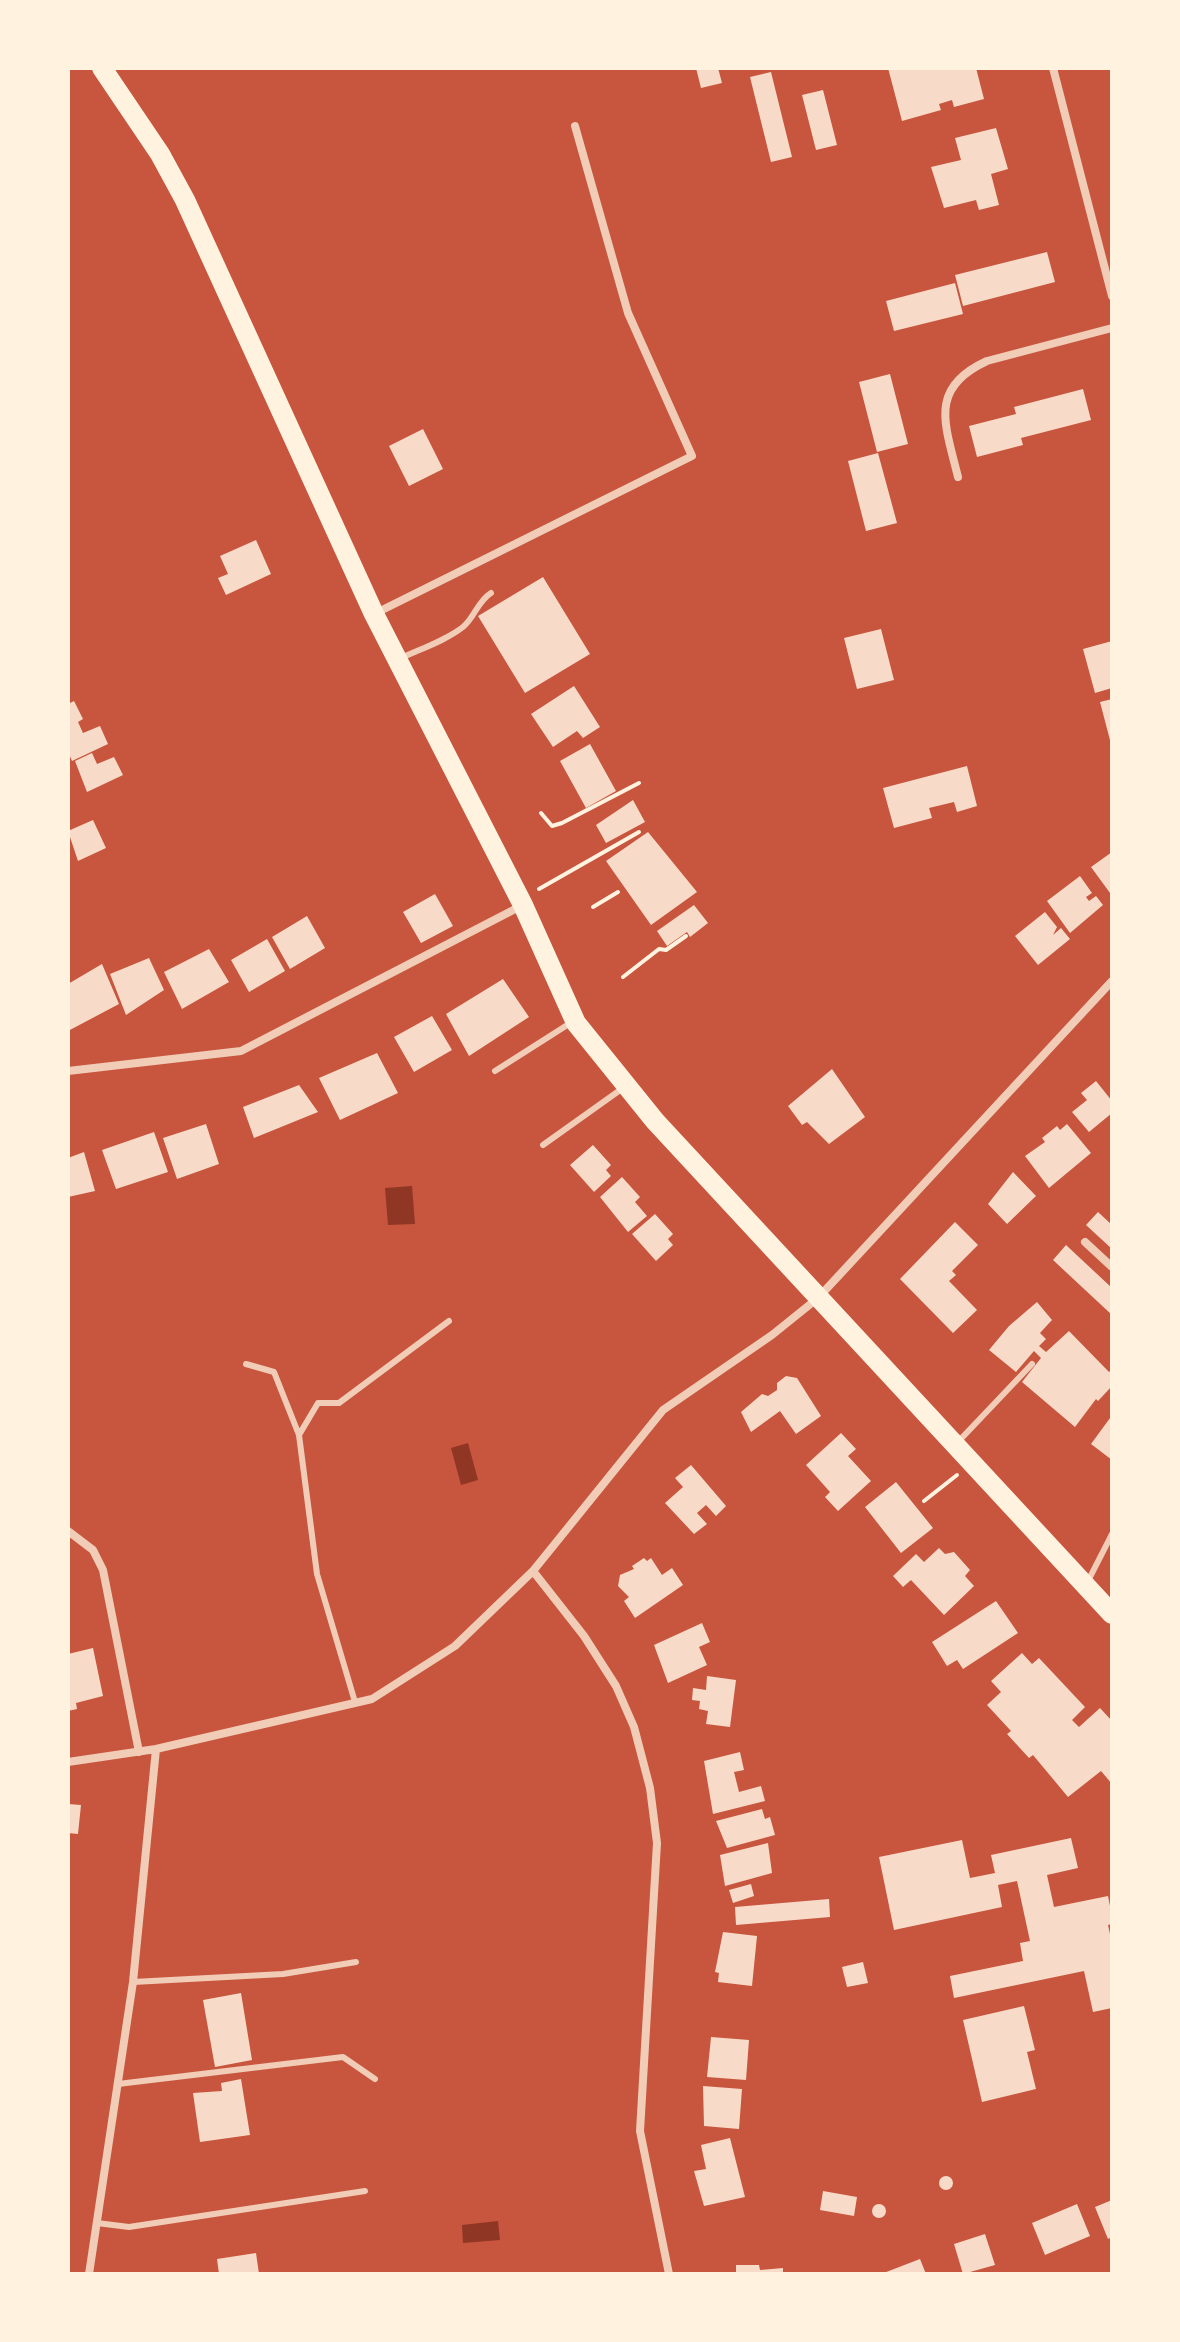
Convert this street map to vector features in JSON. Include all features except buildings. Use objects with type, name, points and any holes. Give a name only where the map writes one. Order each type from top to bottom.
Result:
[{"type":"main road","points":[[102,68],[160,154],[185,200],[374,614],[523,905],[575,1020],[626,1085],[818,1298],[1112,1614]]},
{"type":"street","points":[[1053,68],[1112,296]]},
{"type":"street","points":[[374,614],[692,456],[628,313],[575,126]]},
{"type":"street","points":[[958,477],[943,419],[945,400],[953,383],[968,370],[987,361],[1112,328]]},
{"type":"street","points":[[68,1071],[241,1051],[523,905]]},
{"type":"street","points":[[68,1762],[156,1749],[372,1699],[455,1646],[533,1571],[663,1410],[772,1335],[818,1298],[1112,981]]},
{"type":"street","points":[[1085,1242],[1112,1267]]},
{"type":"street","points":[[68,1531],[93,1550],[103,1570],[139,1752]]},
{"type":"street","points":[[533,1571],[584,1636],[616,1686],[634,1727],[650,1788],[657,1843],[640,2131],[669,2274]]},
{"type":"street","points":[[89,2274],[133,1982],[156,1749]]},
{"type":"lane","points":[[398,660],[460,630],[472,619],[481,600],[491,593]]},
{"type":"lane","points":[[495,1071],[575,1020]]},
{"type":"lane","points":[[543,1145],[626,1085]]},
{"type":"lane","points":[[299,1435],[318,1403],[339,1403],[449,1321]]},
{"type":"lane","points":[[246,1364],[274,1372],[299,1435],[317,1574],[355,1702]]},
{"type":"lane","points":[[955,1446],[1032,1364]]},
{"type":"lane","points":[[1086,1586],[1112,1534]]},
{"type":"lane","points":[[133,1982],[283,1974],[356,1962]]},
{"type":"lane","points":[[118,2084],[343,2057],[375,2079]]},
{"type":"lane","points":[[97,2223],[129,2227],[365,2191]]},
{"type":"path","points":[[541,813],[552,826],[562,823],[639,783]]},
{"type":"path","points":[[523,905],[540,888],[639,832]]},
{"type":"path","points":[[593,907],[618,892]]},
{"type":"path","points":[[623,977],[659,949],[666,950],[686,936]]},
{"type":"path","points":[[924,1501],[971,1463]]},
{"type":"shaded area","points":[[412,1186],[415,1224],[388,1225],[385,1188]]},
{"type":"shaded area","points":[[468,1443],[478,1480],[461,1485],[451,1448]]},
{"type":"shaded area","points":[[498,2221],[500,2240],[463,2243],[462,2225]]}]
